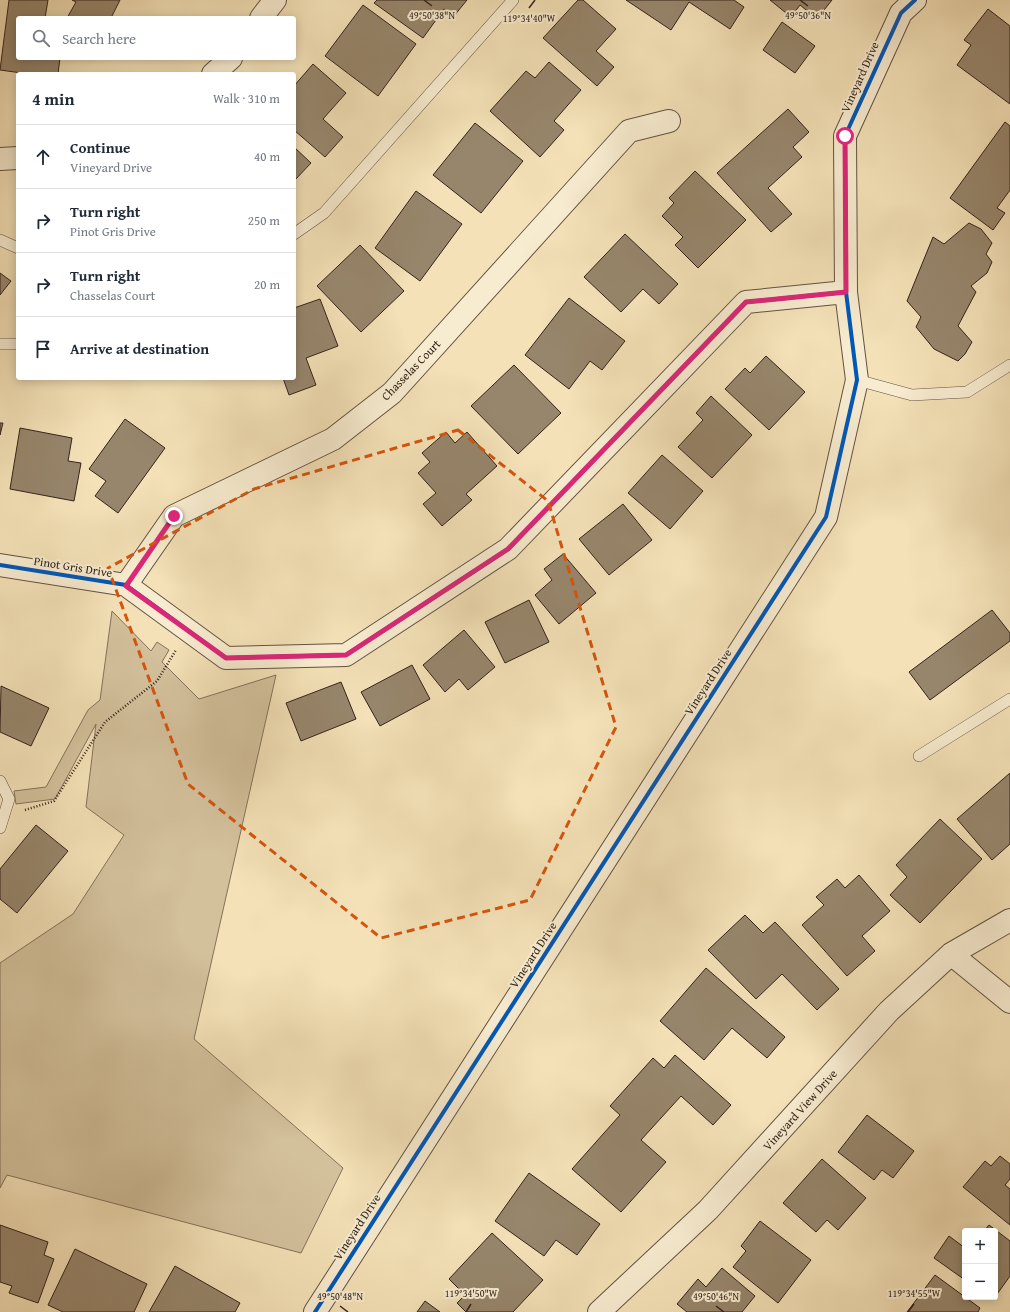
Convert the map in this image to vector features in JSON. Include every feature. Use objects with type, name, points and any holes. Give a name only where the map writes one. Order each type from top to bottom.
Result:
[{"type":"street","points":[[263,16],[275,0]]},
{"type":"street","name":"Vineyard Drive","points":[[315,1312],[826,517],[857,380],[846,292],[845,136],[901,13],[915,0]]},
{"type":"street","points":[[215,72],[229,60]]},
{"type":"street","name":"Chasselas Court","points":[[126,586],[174,516],[333,439],[392,392],[629,131],[669,121]]},
{"type":"street","points":[[0,159],[16,158]]},
{"type":"street","name":"Pinot Gris Drive","points":[[0,565],[126,586],[226,658],[346,655],[508,549],[746,302],[846,292]]},
{"type":"street","name":"Vineyard View Drive","points":[[599,1312],[708,1210],[889,1012],[951,954],[1010,920]]},
{"type":"street","points":[[951,954],[1010,1002]]},
{"type":"lane","points":[[296,233],[324,213],[513,0]]},
{"type":"lane","points":[[0,240],[16,247]]},
{"type":"lane","points":[[0,344],[16,344]]},
{"type":"lane","points":[[857,380],[912,395],[967,392],[1010,365]]},
{"type":"lane","points":[[919,756],[1010,699]]},
{"type":"lane","points":[[0,781],[8,799],[0,828]]},
{"type":"path","points":[[3,816],[54,801],[105,722],[157,681],[187,630]]},
{"type":"highlighted area","points":[[458,430],[548,501],[616,727],[530,900],[381,938],[188,784],[108,568],[254,489]]},
{"type":"shaded area","points":[[112,611],[151,651],[157,642],[169,650],[162,662],[199,699],[276,675],[194,1039],[343,1168],[301,1253],[7,1175],[0,1188],[0,963],[73,914],[124,835],[86,807],[96,724],[55,799],[16,804],[14,791],[46,787],[88,710],[100,700]]},
{"type":"building","points":[[9,0],[48,0],[45,16],[16,16],[16,60],[60,60],[58,72],[16,72],[0,70]]},
{"type":"building","points":[[72,0],[120,0],[112,16],[68,16],[76,2]]},
{"type":"building","points":[[377,0],[467,0],[454,16],[444,9],[423,38],[374,3]]},
{"type":"building","points":[[578,0],[583,0],[616,29],[596,51],[614,67],[597,86],[543,38]]},
{"type":"building","points":[[626,0],[734,0],[744,7],[730,29],[689,2],[671,30]]},
{"type":"building","points":[[770,0],[832,0],[817,19],[800,5],[791,17]]},
{"type":"building","points":[[363,5],[416,44],[378,96],[325,56]]},
{"type":"building","points":[[988,9],[1010,26],[1010,104],[957,65],[971,45],[964,40]]},
{"type":"building","points":[[782,22],[815,46],[795,73],[763,50]]},
{"type":"building","points":[[549,62],[581,90],[554,121],[564,130],[540,157],[490,111],[526,71],[535,78]]},
{"type":"building","points":[[313,64],[346,93],[323,119],[343,137],[325,157],[296,132],[296,84]]},
{"type":"building","points":[[788,109],[809,132],[793,147],[802,157],[768,188],[792,214],[771,232],[717,173]]},
{"type":"building","points":[[1005,122],[1010,126],[1010,190],[997,208],[1005,213],[993,230],[950,198]]},
{"type":"building","points":[[475,123],[523,161],[481,213],[433,175]]},
{"type":"building","points":[[296,149],[311,163],[296,179]]},
{"type":"building","points":[[695,171],[746,220],[698,268],[675,245],[683,237],[662,216],[674,203],[669,198]]},
{"type":"building","points":[[416,191],[462,224],[420,281],[375,248]]},
{"type":"building","points":[[969,223],[981,229],[992,243],[986,254],[992,262],[987,273],[971,286],[976,292],[958,326],[972,342],[965,354],[958,361],[934,349],[916,327],[921,317],[907,301],[933,237],[944,244]]},
{"type":"building","points":[[625,234],[678,284],[659,304],[643,289],[621,312],[584,277]]},
{"type":"building","points":[[360,245],[404,291],[361,332],[317,286]]},
{"type":"building","points":[[0,273],[11,281],[0,295]]},
{"type":"building","points":[[569,298],[625,341],[602,370],[590,361],[569,389],[525,355]]},
{"type":"building","points":[[320,299],[338,346],[306,358],[316,385],[289,395],[284,380],[296,380],[296,307]]},
{"type":"building","points":[[766,356],[805,392],[769,430],[725,389],[745,368],[750,373]]},
{"type":"building","points":[[514,365],[561,413],[518,454],[471,406]]},
{"type":"building","points":[[711,396],[752,435],[712,478],[678,447],[703,420],[696,413]]},
{"type":"building","points":[[125,419],[165,448],[118,513],[95,496],[106,481],[89,469]]},
{"type":"building","points":[[0,423],[3,423],[0,435]]},
{"type":"building","points":[[20,428],[72,438],[68,461],[81,463],[74,501],[10,489]]},
{"type":"building","points":[[446,432],[455,443],[467,432],[497,466],[466,494],[472,500],[442,526],[423,504],[436,493],[418,473],[430,462],[422,453]]},
{"type":"building","points":[[662,455],[703,491],[670,529],[628,493]]},
{"type":"building","points":[[623,504],[652,540],[609,575],[579,539]]},
{"type":"building","points":[[563,554],[596,593],[559,624],[535,595],[552,580],[544,569]]},
{"type":"building","points":[[529,600],[549,642],[505,663],[485,622]]},
{"type":"building","points":[[992,610],[1010,633],[1010,641],[930,700],[909,672]]},
{"type":"building","points":[[464,630],[495,667],[468,690],[459,679],[445,692],[423,665]]},
{"type":"building","points":[[412,665],[430,699],[380,726],[361,692]]},
{"type":"building","points":[[341,682],[356,719],[301,741],[286,703]]},
{"type":"building","points":[[1,686],[49,708],[31,746],[0,732]]},
{"type":"building","points":[[1010,773],[1010,844],[992,860],[957,819]]},
{"type":"building","points":[[940,819],[982,859],[920,923],[890,895],[907,877],[896,865]]},
{"type":"building","points":[[36,825],[68,851],[17,913],[0,899],[0,869]]},
{"type":"building","points":[[859,875],[890,911],[862,936],[875,951],[847,976],[802,925],[824,905],[816,897],[837,879],[845,888]]},
{"type":"building","points":[[745,915],[763,933],[775,922],[839,989],[817,1010],[782,974],[756,999],[708,950]]},
{"type":"building","points":[[706,968],[785,1037],[767,1058],[732,1028],[704,1060],[660,1021]]},
{"type":"building","points":[[675,1055],[731,1105],[713,1125],[681,1096],[641,1140],[666,1162],[621,1212],[572,1169],[620,1115],[610,1106],[653,1058],[664,1068]]},
{"type":"building","points":[[867,1115],[914,1151],[893,1178],[882,1170],[874,1180],[838,1152]]},
{"type":"building","points":[[1000,1156],[1010,1164],[1010,1179],[1005,1185],[1010,1189],[1010,1225],[963,1187],[985,1161],[991,1166]]},
{"type":"building","points":[[822,1159],[866,1198],[838,1230],[827,1220],[816,1232],[783,1203]]},
{"type":"building","points":[[529,1173],[600,1224],[577,1255],[556,1240],[544,1256],[495,1221]]},
{"type":"building","points":[[760,1221],[811,1260],[778,1303],[733,1267],[746,1251],[741,1246]]},
{"type":"building","points":[[0,1225],[48,1242],[44,1255],[54,1259],[38,1303],[9,1293],[12,1286],[0,1282]]},
{"type":"building","points":[[998,1232],[1010,1241],[1010,1276],[998,1293]]},
{"type":"building","points":[[492,1233],[543,1280],[513,1312],[466,1312],[457,1303],[465,1295],[449,1279]]},
{"type":"building","points":[[949,1236],[962,1246],[962,1278],[934,1258]]},
{"type":"building","points":[[75,1249],[147,1284],[134,1312],[63,1312],[48,1305]]},
{"type":"building","points":[[175,1266],[240,1303],[235,1312],[149,1312]]},
{"type":"building","points":[[722,1268],[755,1296],[742,1312],[687,1312],[677,1304],[698,1279],[706,1287]]},
{"type":"building","points":[[935,1275],[962,1295],[962,1300],[969,1300],[980,1308],[978,1312],[907,1312]]},
{"type":"building","points":[[425,1301],[440,1312],[417,1312]]},
{"type":"cycle path","points":[[315,1312],[826,517],[857,380],[846,292],[845,136],[901,13],[915,0]]},
{"type":"cycle path","points":[[0,565],[126,585],[226,658],[346,655],[508,549],[746,302],[846,292]]},
{"type":"route","points":[[174,516],[126,586],[226,658],[346,655],[508,549],[746,302],[846,292],[845,136]]}]
